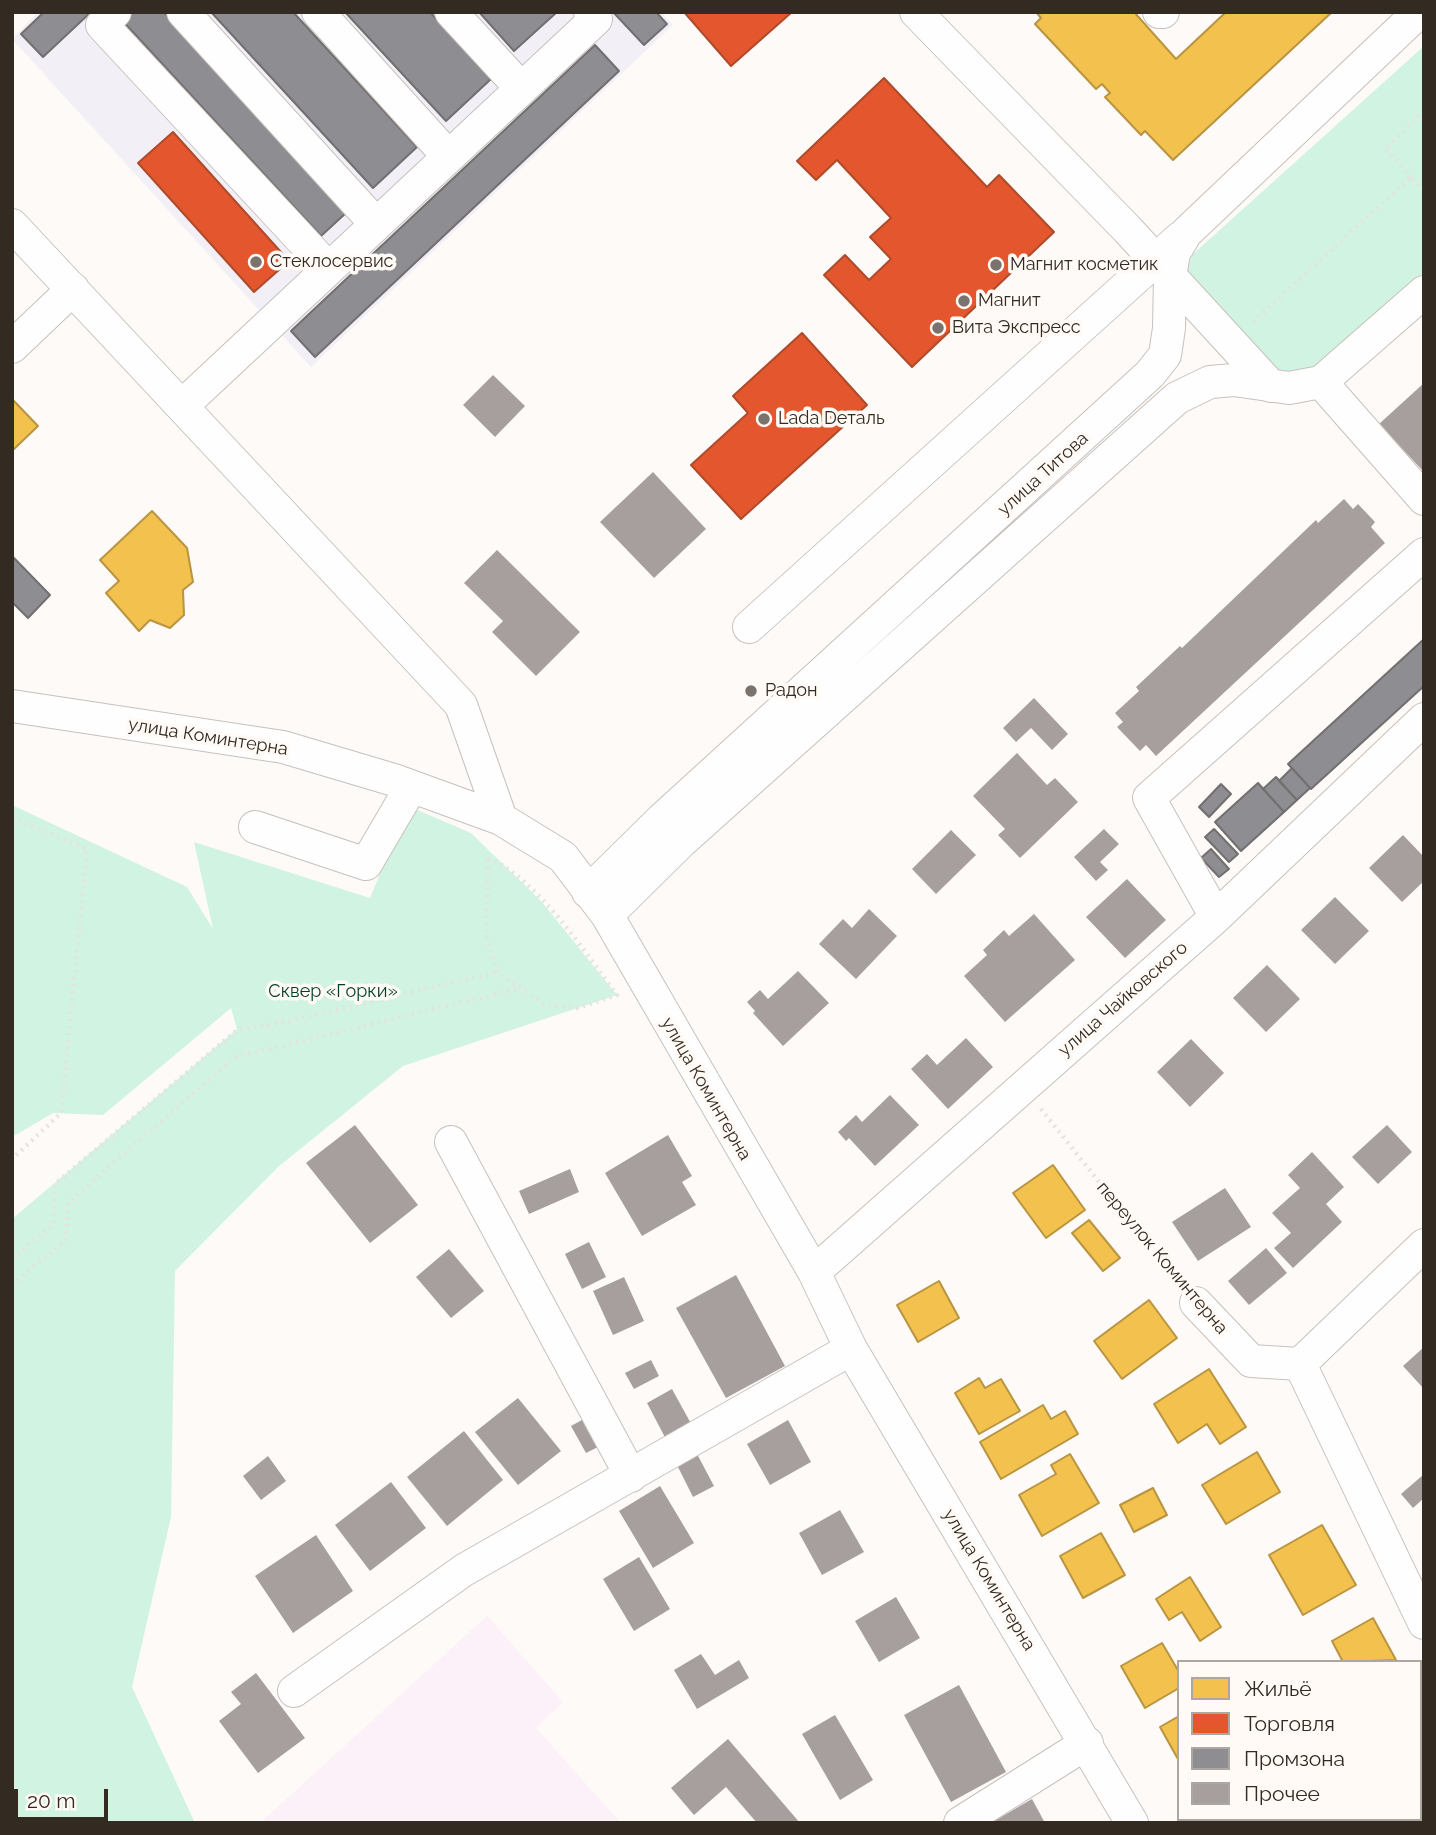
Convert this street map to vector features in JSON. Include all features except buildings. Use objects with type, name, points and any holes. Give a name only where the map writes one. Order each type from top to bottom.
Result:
[{"type":"street","points":[[115,12],[102,25],[328,268]]},
{"type":"street","points":[[183,12],[376,224]]},
{"type":"street","points":[[318,12],[448,156]]},
{"type":"street","points":[[452,12],[521,88]]},
{"type":"street","points":[[182,405],[596,19],[590,12]]},
{"type":"street","points":[[916,12],[1128,230],[1271,386]]},
{"type":"street","name":"улица Титова","points":[[597,904],[662,819],[1150,374],[1165,355],[1163,268],[1186,233],[1419,12]]},
{"type":"street","points":[[12,225],[461,705],[501,819]]},
{"type":"street","points":[[1128,230],[1167,238],[1186,233]]},
{"type":"street","points":[[749,627],[1163,268]]},
{"type":"street","points":[[12,346],[73,289]]},
{"type":"street","points":[[1424,292],[1321,382],[1424,499]]},
{"type":"street","name":"улица Титова","points":[[597,904],[682,841],[1177,398],[1210,382],[1234,380],[1289,388],[1321,382]]},
{"type":"street","points":[[1216,917],[1149,799],[1424,554]]},
{"type":"street","name":"улица Коминтерна","points":[[12,706],[283,747],[394,780],[410,789],[501,819],[563,857],[597,904],[814,1272],[851,1349],[1132,1823]]},
{"type":"street","name":"улица Чайковского","points":[[814,1272],[1216,917],[1424,719]]},
{"type":"street","points":[[255,827],[366,864],[410,789]]},
{"type":"street","points":[[451,1142],[631,1476]]},
{"type":"street","points":[[1424,1245],[1300,1364],[1424,1623]]},
{"type":"street","name":"переулок Коминтерна","points":[[1196,1303],[1251,1361],[1300,1364]]},
{"type":"street","points":[[294,1691],[464,1570],[851,1349]]},
{"type":"street","points":[[960,1823],[1087,1744]]},
{"type":"path","points":[[1424,112],[1385,148],[1424,191]]},
{"type":"path","points":[[1247,328],[1411,177]]},
{"type":"path","points":[[12,818],[87,849],[61,1113],[12,1159]]},
{"type":"path","points":[[488,858],[505,865],[541,901],[617,995],[578,1007],[564,1008],[543,1004],[517,989],[498,972],[486,937],[488,858]]},
{"type":"path","points":[[12,1259],[53,1225],[55,1184],[237,1030],[290,1021],[498,972]]},
{"type":"path","points":[[12,1285],[66,1240],[68,1203],[235,1057],[517,989]]},
{"type":"path","name":"переулок Коминтерна","points":[[1023,1087],[1196,1303]]},
{"type":"shaded area","points":[[38,12],[661,12],[673,25],[311,367],[12,39]]},
{"type":"shaded area","points":[[487,1616],[563,1702],[536,1728],[621,1823],[260,1823]]},
{"type":"green space","points":[[1424,46],[1424,274],[1319,363],[1305,372],[1278,373],[1184,278],[1192,255]]},
{"type":"green space","name":"Сквер «Горки»","points":[[12,805],[187,887],[213,929],[194,842],[370,898],[408,806],[471,833],[541,901],[617,995],[403,1066],[278,1167],[175,1271],[171,1517],[132,1687],[195,1823],[12,1823],[12,1219],[237,1029],[231,1008],[103,1115],[53,1113],[12,1137]]},
{"type":"place","name":"Стеклосервис","points":[[256,262]]},
{"type":"place","name":"Магнит косметик","points":[[996,265]]},
{"type":"place","name":"Магнит","points":[[964,301]]},
{"type":"place","name":"Вита Экспресс","points":[[938,328]]},
{"type":"place","name":"Lada Dеталь","points":[[764,419]]},
{"type":"place","name":"Радон","points":[[751,691]]}]
